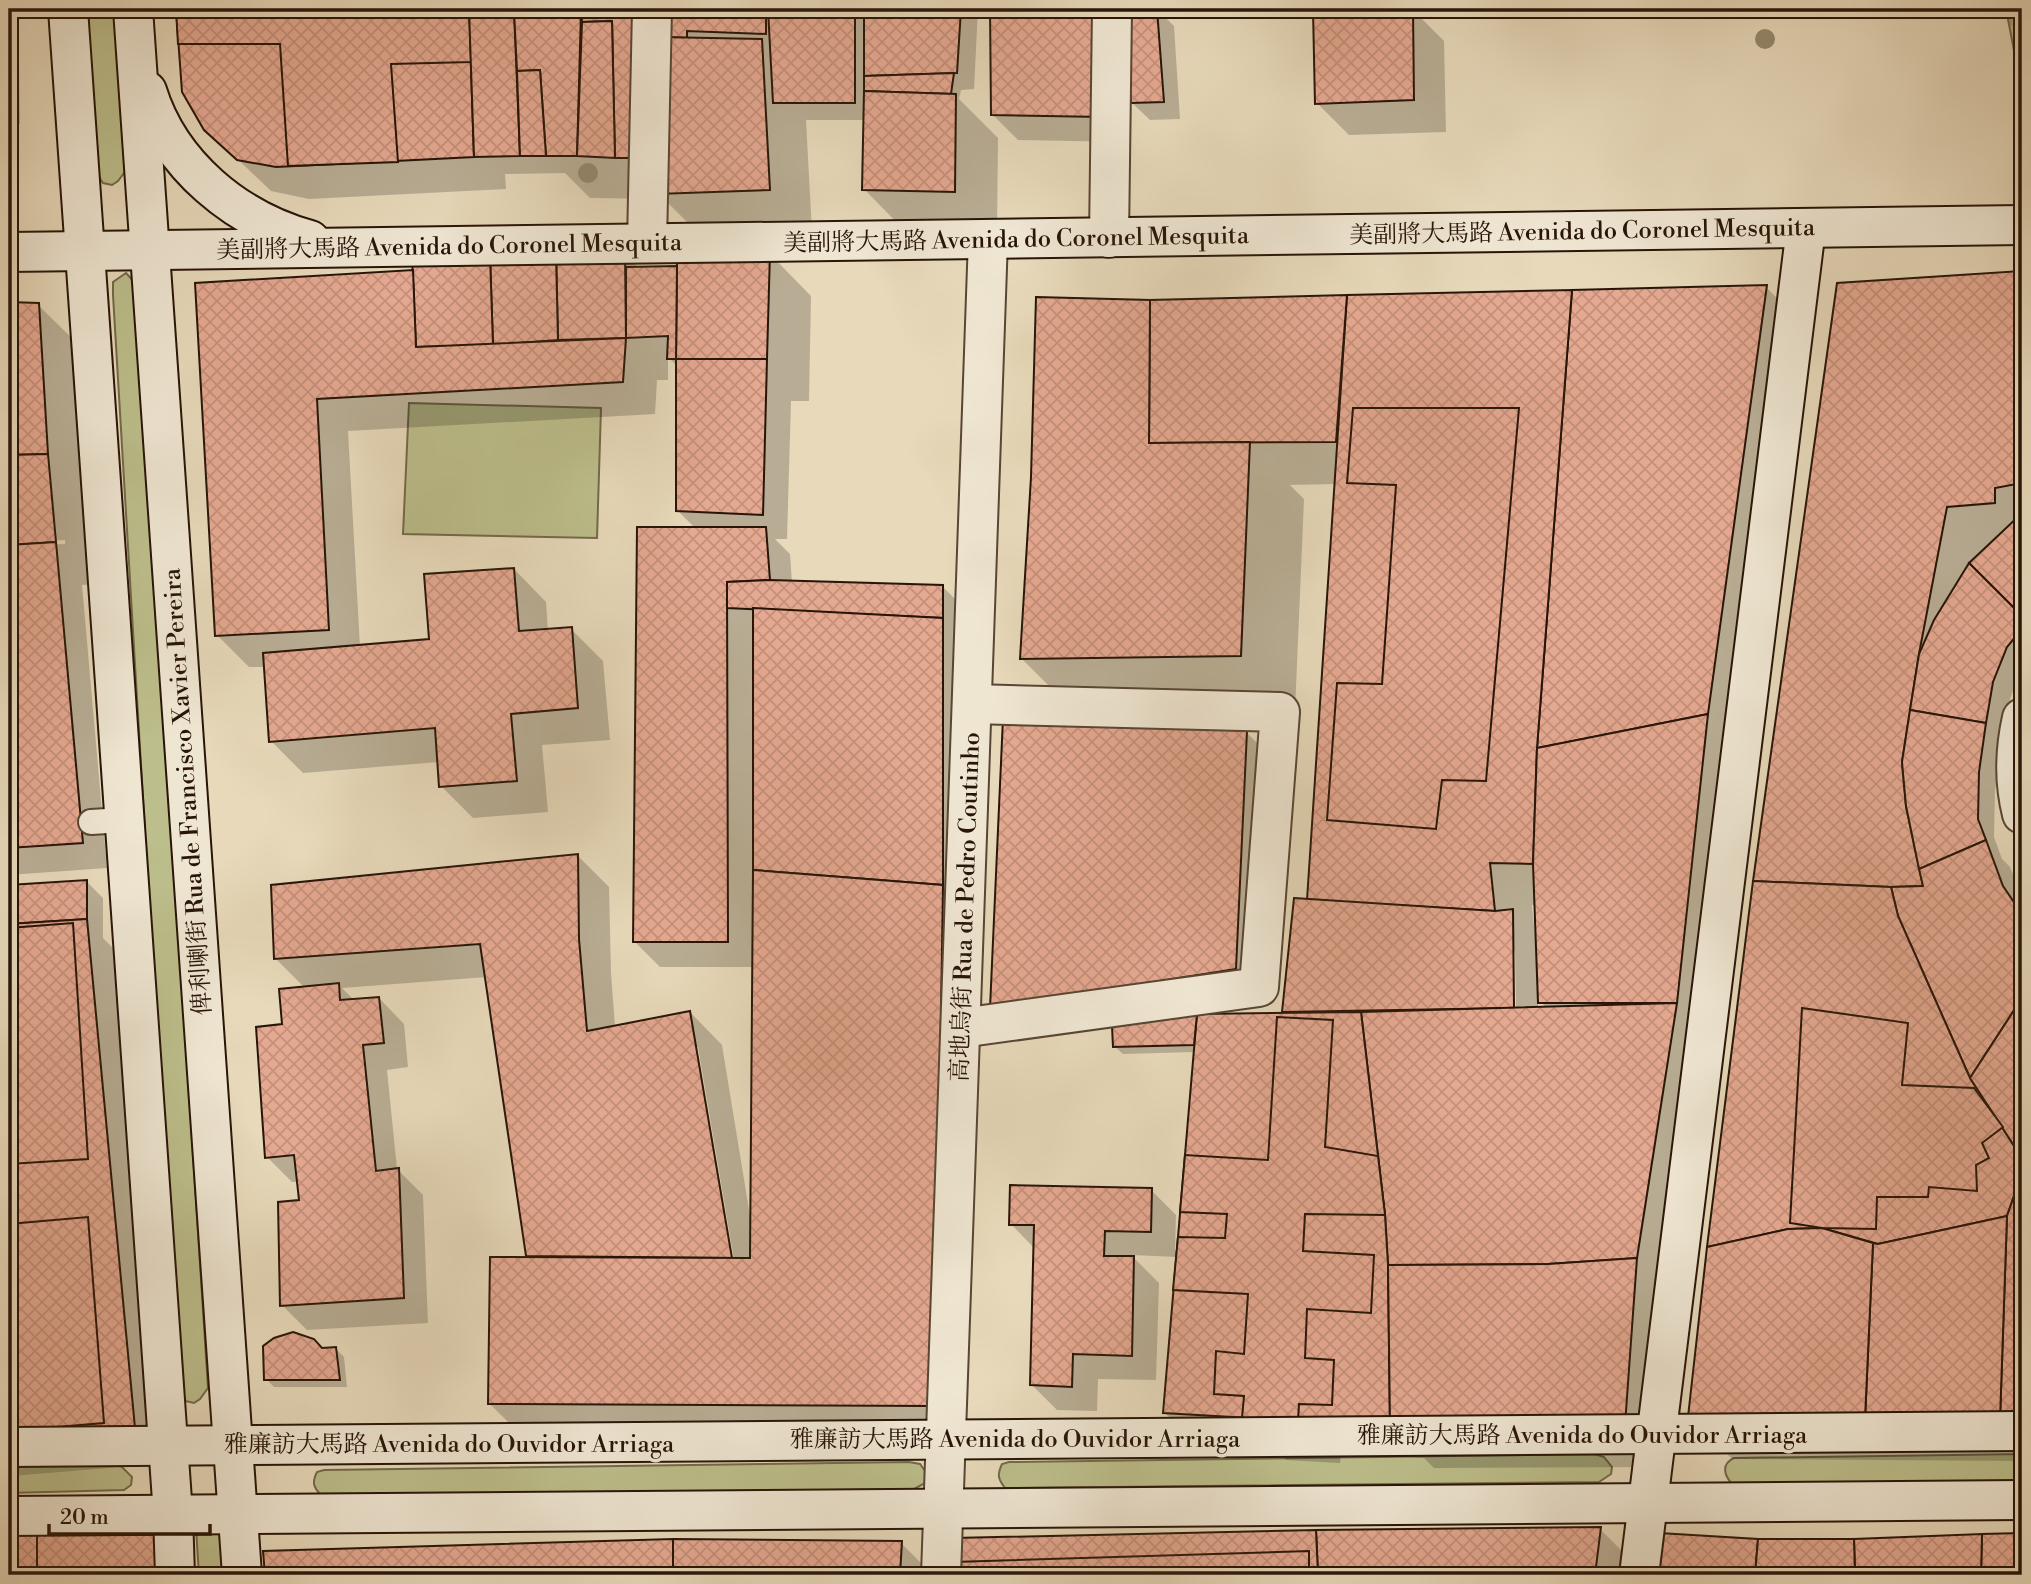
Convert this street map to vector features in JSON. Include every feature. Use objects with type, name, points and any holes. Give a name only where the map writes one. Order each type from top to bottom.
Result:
[{"type":"street","points":[[68,9],[85,251],[107,821],[167,1445],[175,1575]]},
{"type":"street","points":[[648,243],[652,9]]},
{"type":"street","points":[[1109,238],[1112,9]]},
{"type":"street","points":[[134,25],[149,99],[166,134],[190,166],[218,194],[250,216],[286,233],[324,244],[363,248]]},
{"type":"street","name":"俾利喇街 Rua de Francisco Xavier Pereira","points":[[134,25],[242,1575]]},
{"type":"street","name":"美副將大馬路 Avenida do Coronel Mesquita","points":[[9,252],[2022,225]]},
{"type":"street","points":[[1639,1575],[1806,228]]},
{"type":"street","name":"高地烏街 Rua de Pedro Coutinho","points":[[941,1575],[988,239]]},
{"type":"street","points":[[961,1028],[1259,986],[1280,712],[972,704]]},
{"type":"street","points":[[2022,718],[2016,771],[2022,814]]},
{"type":"street","name":"雅廉訪大馬路 Avenida do Ouvidor Arriaga","points":[[9,1447],[2022,1431]]},
{"type":"street","points":[[9,1516],[2022,1500]]},
{"type":"green space","points":[[85,9],[116,9],[127,169],[112,185],[103,183],[99,177]]},
{"type":"green space","points":[[2006,9],[2022,9],[2022,92]]},
{"type":"green space","points":[[126,273],[137,285],[208,1388],[194,1403],[185,1401],[178,1386],[113,295],[113,282]]},
{"type":"green space","points":[[409,403],[601,408],[597,538],[403,534]]},
{"type":"green space","points":[[1594,1454],[1604,1457],[1612,1467],[1611,1474],[1599,1482],[1005,1488],[999,1477],[1002,1464],[1009,1462]]},
{"type":"green space","points":[[2022,1454],[2022,1481],[1732,1484],[1725,1470],[1727,1463],[1734,1458]]},
{"type":"green space","points":[[909,1462],[920,1464],[928,1475],[927,1482],[914,1489],[330,1496],[321,1495],[314,1482],[317,1472],[324,1470]]},
{"type":"green space","points":[[113,1464],[122,1467],[132,1477],[131,1485],[124,1490],[9,1493],[9,1465]]},
{"type":"green space","points":[[220,1524],[226,1575],[199,1575],[196,1528]]},
{"type":"building","points":[[176,9],[469,9],[474,157],[276,167],[237,160],[204,130],[182,92]]},
{"type":"building","points":[[176,9],[469,9],[471,62],[391,64],[398,162],[288,166],[280,44],[178,44]]},
{"type":"building","points":[[469,9],[514,9],[520,156],[474,157]]},
{"type":"building","points":[[534,9],[581,9],[581,11],[534,12]]},
{"type":"building","points":[[581,9],[644,9],[643,158],[615,158],[612,21],[582,22]]},
{"type":"building","points":[[659,9],[766,9],[766,34],[687,31],[687,38],[659,37]]},
{"type":"building","points":[[768,9],[855,9],[855,103],[773,103]]},
{"type":"building","points":[[864,9],[961,9],[957,73],[864,76]]},
{"type":"building","points":[[990,9],[1099,9],[1102,117],[991,115]]},
{"type":"building","points":[[1123,9],[1157,9],[1164,102],[1131,103]]},
{"type":"building","points":[[1413,9],[1414,100],[1315,104],[1313,10]]},
{"type":"building","points":[[514,11],[581,11],[577,156],[546,156],[540,70],[517,71]]},
{"type":"building","points":[[612,21],[615,158],[577,156],[582,22]]},
{"type":"building","points":[[659,37],[762,39],[770,190],[657,194]]},
{"type":"building","points":[[540,70],[546,156],[520,156],[517,71]]},
{"type":"building","points":[[954,73],[951,94],[864,91],[864,76]]},
{"type":"building","points":[[864,91],[956,94],[955,192],[862,190]]},
{"type":"building","points":[[625,252],[626,338],[558,340],[556,253]]},
{"type":"building","points":[[770,252],[767,359],[676,359],[677,254]]},
{"type":"building","points":[[556,253],[558,340],[493,345],[490,256]]},
{"type":"building","points":[[412,256],[490,256],[493,345],[416,347]]},
{"type":"building","points":[[677,266],[676,359],[667,359],[668,336],[626,338],[626,267]]},
{"type":"building","points":[[413,270],[416,347],[626,338],[623,382],[317,399],[329,630],[215,636],[195,283]]},
{"type":"building","points":[[2021,271],[2022,483],[1995,488],[1995,503],[1947,507],[1919,654],[1902,762],[1906,806],[1923,886],[1753,881],[1837,283]]},
{"type":"building","points":[[1767,285],[1708,714],[1537,748],[1572,290]]},
{"type":"building","points":[[1572,290],[1537,748],[1533,864],[1490,863],[1495,911],[1307,900],[1347,295]]},
{"type":"building","points":[[1347,295],[1336,442],[1149,443],[1150,300]]},
{"type":"building","points":[[1036,297],[1150,300],[1149,443],[1250,442],[1241,656],[1020,659],[1031,477]]},
{"type":"building","points":[[9,302],[39,303],[48,454],[9,455]]},
{"type":"building","points":[[676,359],[767,359],[763,515],[676,511]]},
{"type":"building","points":[[1353,408],[1519,408],[1486,781],[1442,780],[1436,829],[1327,820],[1337,683],[1382,684],[1396,485],[1347,483]]},
{"type":"building","points":[[48,454],[56,542],[9,545],[9,455]]},
{"type":"building","points":[[2022,513],[2022,616],[1969,563]]},
{"type":"building","points":[[637,527],[766,527],[770,580],[727,582],[728,942],[633,942]]},
{"type":"building","points":[[56,542],[83,843],[9,848],[9,545]]},
{"type":"building","points":[[1969,563],[2022,616],[2022,629],[2007,647],[1993,682],[1986,723],[1910,710],[1919,654],[1934,620]]},
{"type":"building","points":[[514,568],[519,631],[572,627],[578,708],[511,714],[517,781],[439,787],[435,728],[269,742],[263,653],[429,639],[424,574]]},
{"type":"building","points":[[770,580],[943,585],[943,618],[727,608],[727,582]]},
{"type":"building","points":[[753,608],[943,618],[943,885],[753,870]]},
{"type":"building","points":[[1910,710],[1986,723],[1979,772],[1978,819],[1986,840],[1919,869],[1906,806],[1902,762]]},
{"type":"building","points":[[1708,714],[1677,1003],[1538,1003],[1533,864],[1537,748]]},
{"type":"building","points":[[1003,718],[1247,731],[1236,969],[990,1008]]},
{"type":"building","points":[[1986,840],[2003,886],[2022,914],[2022,998],[1970,1078],[1898,916],[1891,887],[1923,886],[1919,869]]},
{"type":"building","points":[[578,854],[579,939],[587,1031],[690,1011],[732,1258],[526,1256],[480,944],[274,959],[271,885]]},
{"type":"building","points":[[753,870],[943,885],[935,1406],[488,1404],[490,1257],[750,1258]]},
{"type":"building","points":[[87,880],[87,919],[9,924],[9,885]]},
{"type":"building","points":[[1753,881],[1891,887],[1898,916],[1970,1078],[2022,1158],[2022,1180],[2007,1216],[1878,1244],[1822,1228],[1788,1229],[1707,1247]]},
{"type":"building","points":[[1294,898],[1495,911],[1513,909],[1514,1008],[1282,1012]]},
{"type":"building","points":[[87,919],[135,1428],[9,1433],[9,924]]},
{"type":"building","points":[[73,923],[88,1159],[9,1164],[9,928]]},
{"type":"building","points":[[339,983],[340,1000],[379,997],[384,1043],[363,1045],[376,1171],[399,1168],[404,1298],[280,1306],[278,1202],[299,1200],[294,1155],[265,1158],[256,1027],[282,1024],[279,989]]},
{"type":"building","points":[[2022,998],[2022,1158],[1970,1078]]},
{"type":"building","points":[[1677,1003],[1637,1258],[1548,1264],[1388,1265],[1385,1215],[1361,1012]]},
{"type":"building","points":[[1802,1008],[1908,1023],[1902,1085],[1974,1088],[2003,1127],[1982,1143],[1989,1158],[1976,1165],[1977,1191],[1929,1187],[1928,1197],[1877,1197],[1876,1229],[1822,1228],[1790,1223]]},
{"type":"building","points":[[1361,1012],[1385,1215],[1390,1426],[1163,1413],[1197,1014]]},
{"type":"building","points":[[1197,1014],[1194,1045],[1113,1047],[1112,1026]]},
{"type":"building","points":[[1277,1017],[1333,1020],[1325,1147],[1378,1156],[1385,1215],[1305,1214],[1303,1251],[1374,1255],[1371,1313],[1307,1309],[1305,1358],[1334,1360],[1332,1405],[1299,1404],[1298,1421],[1242,1418],[1244,1396],[1214,1394],[1216,1351],[1244,1354],[1248,1294],[1173,1290],[1178,1237],[1225,1238],[1227,1214],[1180,1212],[1185,1155],[1268,1160]]},
{"type":"building","points":[[2022,1180],[2022,1420],[2000,1420],[2007,1216]]},
{"type":"building","points":[[1010,1185],[1152,1188],[1151,1232],[1105,1231],[1104,1256],[1134,1256],[1132,1356],[1073,1354],[1072,1387],[1030,1385],[1034,1225],[1009,1225]]},
{"type":"building","points":[[2007,1216],[2000,1420],[1865,1419],[1873,1243]]},
{"type":"building","points":[[88,1217],[104,1423],[9,1431],[9,1224]]},
{"type":"building","points":[[1822,1228],[1873,1243],[1865,1419],[1688,1417],[1707,1247],[1788,1229]]},
{"type":"building","points":[[1637,1258],[1625,1425],[1390,1426],[1388,1265],[1548,1264]]},
{"type":"building","points":[[293,1332],[314,1339],[322,1348],[336,1347],[340,1380],[264,1380],[263,1346],[274,1338]]},
{"type":"building","points":[[1601,1527],[1595,1575],[1318,1575],[1316,1530]]},
{"type":"building","points":[[162,1528],[164,1575],[37,1575],[37,1531]]},
{"type":"building","points":[[1316,1530],[1318,1575],[954,1575],[954,1538]]},
{"type":"building","points":[[37,1531],[37,1575],[9,1575],[9,1532]]},
{"type":"building","points":[[1659,1533],[1758,1539],[1755,1575],[1656,1575]]},
{"type":"building","points":[[2022,1533],[2022,1575],[1981,1575],[1982,1534]]},
{"type":"building","points":[[1982,1534],[1981,1575],[1855,1575],[1854,1539]]},
{"type":"building","points":[[673,1539],[673,1575],[265,1575],[263,1551]]},
{"type":"building","points":[[673,1539],[902,1541],[900,1575],[673,1575]]},
{"type":"building","points":[[1758,1539],[1854,1539],[1855,1575],[1755,1575]]},
{"type":"building","points":[[1309,1551],[1309,1575],[954,1575],[954,1562]]},
{"type":"building","points":[[680,1573],[787,1575],[680,1575]]}]
